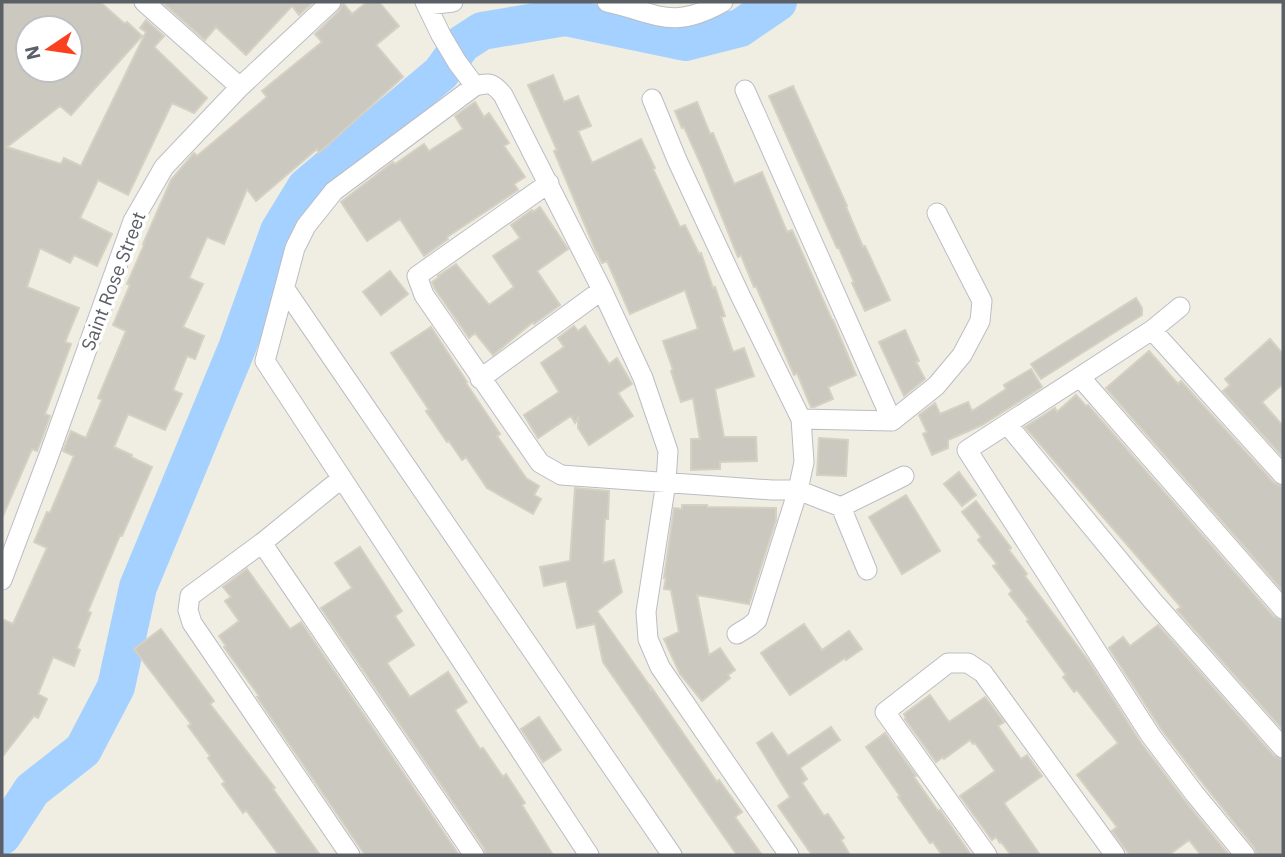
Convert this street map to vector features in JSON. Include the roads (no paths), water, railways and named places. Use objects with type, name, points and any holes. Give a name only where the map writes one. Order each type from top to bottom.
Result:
[{"type":"street","points":[[144,2],[240,87]]},
{"type":"street","name":"Saint Rose Street","points":[[2,580],[134,221],[164,167],[240,87],[331,2]]},
{"type":"street","points":[[453,2],[426,3],[441,35],[475,86]]},
{"type":"street","points":[[607,2],[664,18],[690,17],[723,2]]},
{"type":"street","points":[[589,855],[265,361],[295,248],[306,226],[334,191],[475,86],[485,83],[494,85],[503,95],[549,183],[643,378],[668,451],[666,482],[646,612],[648,639],[660,667],[789,855]]},
{"type":"street","points":[[745,90],[892,421]]},
{"type":"street","points":[[652,99],[677,160],[801,419],[804,462],[798,490],[757,620],[737,634]]},
{"type":"street","points":[[549,183],[417,276],[424,295],[540,463],[561,475],[798,490],[841,507],[867,570]]},
{"type":"street","points":[[801,419],[892,421],[936,386],[962,355],[980,321],[982,302],[937,213]]},
{"type":"street","points":[[285,289],[672,855]]},
{"type":"street","points":[[480,379],[602,290]]},
{"type":"street","points":[[1180,307],[1152,330],[967,450],[1151,736],[1245,855]]},
{"type":"street","points":[[1152,330],[1283,475]]},
{"type":"street","points":[[1080,377],[1283,609]]},
{"type":"street","points":[[1007,424],[1152,600],[1283,748]]},
{"type":"street","points":[[841,507],[904,476]]},
{"type":"street","points":[[342,478],[262,543],[190,596],[188,610],[192,623],[350,855]]},
{"type":"street","points":[[262,543],[474,855]]},
{"type":"street","points":[[987,855],[885,712],[948,663],[968,663],[983,673],[1115,855]]},
{"type":"waterway","points":[[2,836],[32,790],[83,750],[116,687],[138,587],[237,348],[279,231],[306,187],[441,73],[462,44],[482,31],[565,17],[685,42],[740,28],[778,2]]}]
